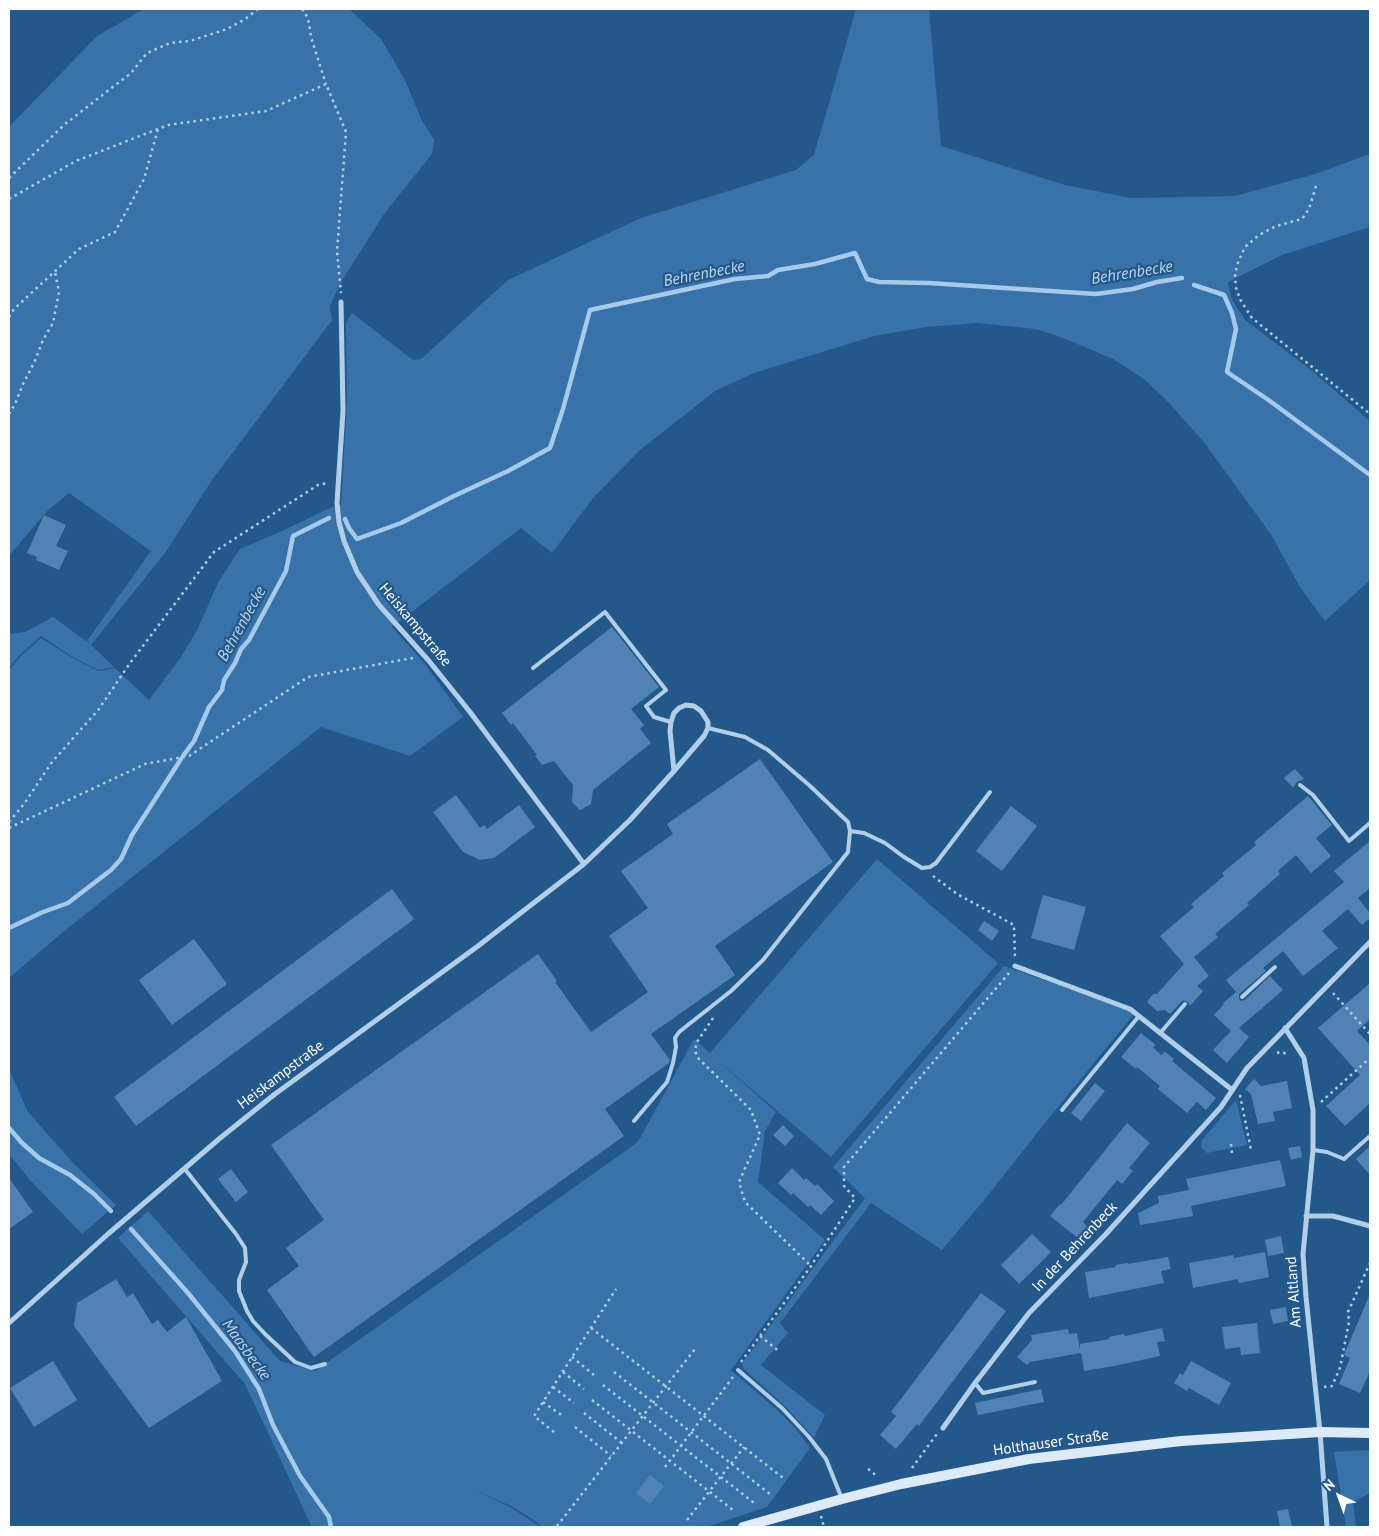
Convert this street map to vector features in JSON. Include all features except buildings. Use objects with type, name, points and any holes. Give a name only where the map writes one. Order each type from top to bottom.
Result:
[{"type":"street","name":"Heiskampstraße","points":[[341,302],[342,411],[337,503],[338,522],[357,572],[379,605],[425,656],[470,712],[584,864]]},
{"type":"street","points":[[674,771],[670,731],[674,713],[686,705],[694,706],[705,716],[708,728]]},
{"type":"street","name":"Heiskampstraße","points":[[9,1324],[184,1168],[275,1094],[478,946],[584,864],[630,820],[704,736],[708,728]]},
{"type":"street","name":"In der Behrenbeck","points":[[943,1428],[975,1383],[1030,1313],[1216,1113],[1247,1068],[1370,942]]},
{"type":"street","points":[[1015,966],[1130,1009],[1231,1089]]},
{"type":"street","name":"Am Altland","points":[[1286,1028],[1304,1058],[1313,1110],[1313,1150],[1303,1254],[1327,1527]]},
{"type":"street","points":[[1306,1216],[1333,1216],[1370,1226]]},
{"type":"street","name":"Holthauser Straße","points":[[744,1527],[901,1484],[1029,1459],[1181,1441],[1320,1432],[1370,1433]]},
{"type":"lane","points":[[533,668],[605,612],[666,690],[646,706],[654,717],[671,722]]},
{"type":"lane","points":[[634,1121],[667,1082],[673,1064],[676,1046],[675,1038],[679,1032],[731,991],[763,960],[848,852],[850,831],[848,822],[809,785],[768,750],[745,737],[708,728]]},
{"type":"lane","points":[[1300,786],[1314,794],[1349,840],[1370,823]]},
{"type":"lane","points":[[850,831],[864,833],[885,843],[922,868],[930,867],[936,863],[990,792]]},
{"type":"lane","points":[[1242,997],[1276,967]]},
{"type":"lane","points":[[1161,1032],[1185,1004]]},
{"type":"lane","points":[[1062,1110],[1139,1016]]},
{"type":"lane","points":[[1313,1150],[1327,1152],[1344,1159],[1370,1136]]},
{"type":"lane","points":[[184,1168],[245,1248],[246,1262],[238,1280],[239,1291],[253,1321],[264,1334],[296,1362],[311,1368],[326,1364]]},
{"type":"lane","points":[[738,1370],[782,1408],[809,1437],[826,1459],[842,1499]]},
{"type":"lane","points":[[975,1383],[983,1393],[1035,1382]]},
{"type":"path","points":[[9,178],[65,124],[131,73],[147,53],[170,43],[190,41],[228,29],[258,9]]},
{"type":"path","points":[[302,9],[310,23],[311,37],[326,84],[346,132],[337,251],[341,302]]},
{"type":"path","points":[[9,198],[76,161],[168,125],[266,111],[326,84]]},
{"type":"path","points":[[9,317],[14,309],[79,249],[115,232],[144,179],[158,129]]},
{"type":"path","points":[[1316,186],[1309,209],[1302,219],[1276,226],[1259,235],[1245,247],[1237,265],[1235,276],[1236,288],[1241,301],[1252,318],[1370,414]]},
{"type":"path","points":[[9,414],[43,340],[53,323],[59,292],[55,272]]},
{"type":"path","points":[[9,822],[24,804],[52,762],[99,709],[130,663],[214,552],[318,485],[338,480]]},
{"type":"path","points":[[9,828],[145,764],[189,756],[308,676],[425,656]]},
{"type":"path","points":[[665,1467],[738,1370],[738,1365],[811,1266],[855,1198],[844,1186],[844,1167],[1015,966],[1014,925],[957,894],[922,868]]},
{"type":"path","points":[[1327,986],[1370,1034]]},
{"type":"path","points":[[716,1013],[697,1042],[695,1050],[697,1057],[751,1110],[760,1135],[739,1182],[745,1202],[811,1266]]},
{"type":"path","points":[[1272,1054],[1287,1053],[1292,1057]]},
{"type":"path","points":[[1313,1110],[1370,1058]]},
{"type":"path","points":[[1240,1090],[1251,1150]]},
{"type":"path","points":[[1231,1144],[1232,1153]]},
{"type":"path","points":[[1315,1388],[1332,1386],[1340,1368],[1350,1322],[1348,1312],[1370,1263]]},
{"type":"path","points":[[554,1432],[534,1416],[616,1290]]},
{"type":"path","points":[[591,1328],[783,1478]]},
{"type":"path","points":[[760,1336],[780,1352]]},
{"type":"path","points":[[557,1526],[695,1349]]},
{"type":"path","points":[[572,1357],[594,1375]]},
{"type":"path","points":[[563,1372],[584,1389]]},
{"type":"path","points":[[614,1372],[770,1494]]},
{"type":"path","points":[[603,1385],[754,1503]]},
{"type":"path","points":[[553,1387],[574,1403]]},
{"type":"path","points":[[592,1400],[733,1510]]},
{"type":"path","points":[[543,1402],[564,1417]]},
{"type":"path","points":[[584,1413],[622,1443]]},
{"type":"path","points":[[575,1427],[612,1456]]},
{"type":"path","points":[[910,1470],[930,1442],[943,1428]]},
{"type":"path","points":[[687,1520],[744,1447]]},
{"type":"path","points":[[868,1469],[879,1478]]},
{"type":"shaded area","points":[[144,9],[349,9],[381,39],[406,82],[421,119],[434,140],[432,154],[384,214],[343,279],[330,308],[332,320],[212,480],[165,553],[91,645],[114,667],[98,670],[74,658],[41,636],[9,668],[9,634],[25,632],[53,617],[90,644],[87,641],[151,551],[69,493],[46,512],[9,556],[9,127],[97,36]]},
{"type":"shaded area","points":[[856,9],[929,9],[941,146],[1065,185],[1131,198],[1235,196],[1315,174],[1370,154],[1370,227],[1282,255],[1228,282],[1232,300],[1245,320],[1311,370],[1370,421],[1370,580],[1325,621],[1301,589],[1272,536],[1203,441],[1168,402],[1144,379],[1113,359],[1036,329],[977,323],[926,327],[874,336],[754,373],[715,391],[640,450],[593,498],[552,553],[521,528],[392,627],[425,664],[463,717],[410,756],[321,727],[68,928],[9,978],[9,670],[21,656],[41,638],[74,659],[98,671],[115,668],[149,700],[181,657],[197,630],[219,581],[240,549],[332,507],[341,505],[347,402],[346,323],[352,313],[413,360],[421,359],[508,280],[641,218],[796,170],[814,155]]},
{"type":"shaded area","points":[[877,859],[998,963],[831,1157],[714,1057],[776,1112],[765,1131],[758,1182],[825,1240],[731,1370],[777,1410],[797,1430],[810,1448],[767,1507],[706,1527],[542,1527],[511,1506],[474,1490],[510,1507],[541,1527],[312,1527],[245,1384],[118,1238],[148,1211],[280,1361],[315,1371],[638,1142],[694,1039],[710,1053]]},
{"type":"shaded area","points":[[1004,966],[1129,1010],[1134,1014],[942,1250],[871,1203],[780,1323],[788,1333],[761,1365],[825,1415],[814,1438],[786,1407],[744,1369],[742,1364],[865,1198],[833,1167]]},
{"type":"shaded area","points":[[9,1069],[28,1112],[74,1164],[116,1205],[82,1234],[29,1179],[9,1154]]},
{"type":"shaded area","points":[[1236,1100],[1247,1145],[1207,1153],[1201,1147],[1202,1140]]},
{"type":"shaded area","points":[[1370,1450],[1370,1493],[1353,1502],[1356,1527],[1346,1527],[1334,1452]]},
{"type":"waterway","name":"Behrenbecke","points":[[345,519],[357,539],[401,523],[508,471],[550,448],[563,409],[590,310],[735,279],[768,276],[778,270],[815,264],[855,253],[867,279],[879,282],[929,283],[1096,294],[1133,289],[1157,282],[1182,278]]},
{"type":"waterway","name":"Behrenbecke","points":[[1194,285],[1224,295],[1232,313],[1236,329],[1227,372],[1270,401],[1370,475]]},
{"type":"waterway","name":"Behrenbecke","points":[[183,756],[194,741],[209,707],[222,690],[224,680],[241,649],[249,640],[286,571],[293,536],[329,518]]},
{"type":"waterway","name":"Behrenbecke","points":[[9,928],[68,903],[111,870],[121,859],[132,835],[181,759]]},
{"type":"waterway","name":"Maasbecke","points":[[9,1128],[39,1158],[70,1175],[94,1194],[111,1211]]},
{"type":"waterway","name":"Maasbecke","points":[[131,1229],[188,1293],[235,1351],[259,1389],[273,1425],[300,1476],[329,1517],[331,1527]]}]
